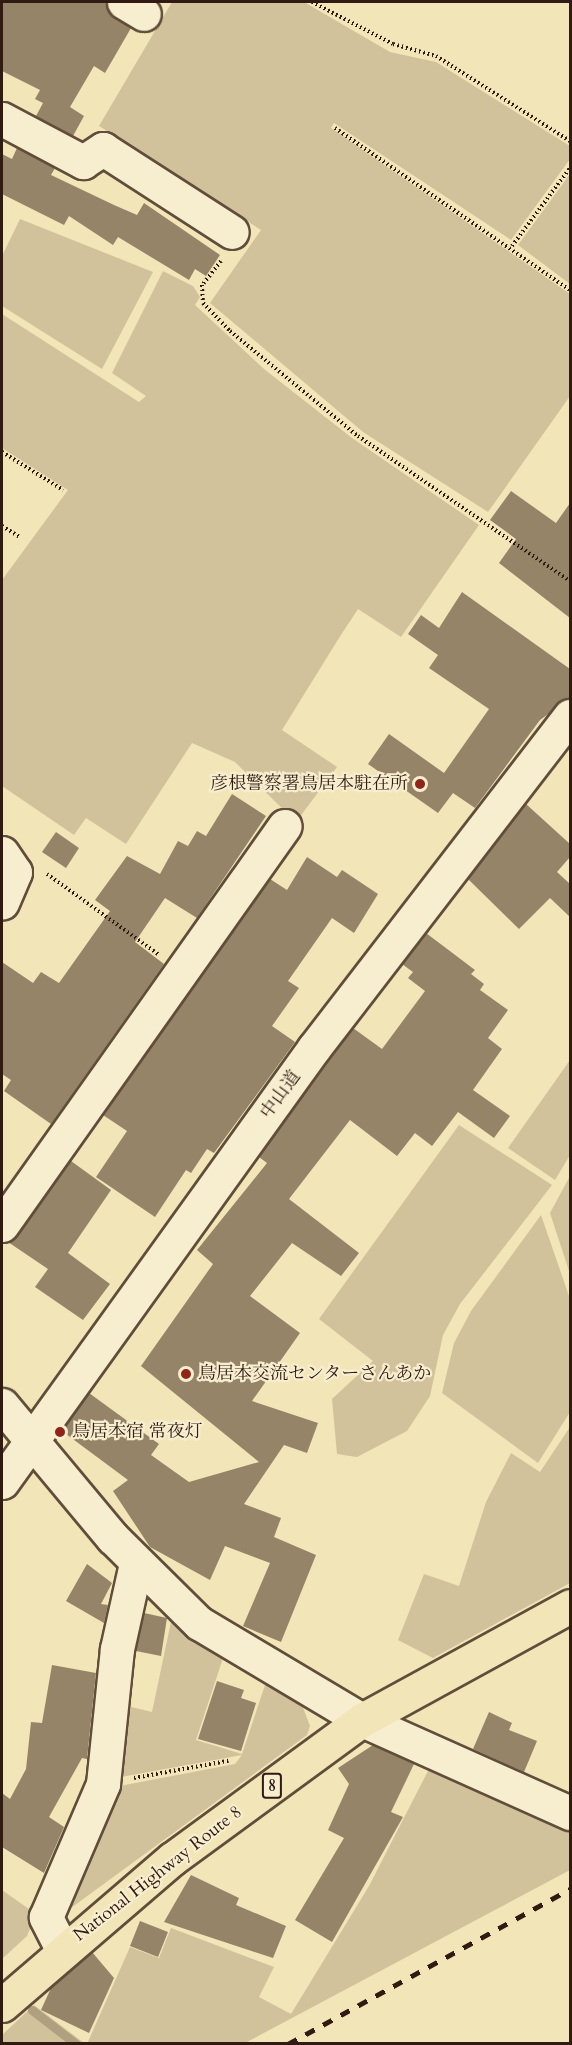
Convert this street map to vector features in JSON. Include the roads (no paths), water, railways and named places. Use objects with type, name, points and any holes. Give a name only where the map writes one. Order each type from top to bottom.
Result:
[{"type":"highway","name":"National Highway Route 8","points":[[2,2005],[62,1949],[172,1859],[362,1720],[570,1606]]},
{"type":"street","points":[[2,119],[83,162],[103,149],[232,232]]},
{"type":"street","name":"中山道","points":[[2,1482],[314,1048],[570,716]]},
{"type":"street","points":[[2,1225],[285,826]]},
{"type":"street","points":[[2,853],[15,872],[2,902]]},
{"type":"street","points":[[2,1404],[136,1563],[215,1634],[362,1720],[570,1814]]},
{"type":"street","points":[[62,1949],[46,1917],[103,1784],[117,1649],[136,1563]]},
{"type":"waterway","points":[[32,2010],[76,2044]]},
{"type":"railway","points":[[288,2044],[570,1889]]},
{"type":"place","name":"彦根警察署鳥居本駐在所","points":[[420,784]]},
{"type":"place","name":"鳥居本交流センターさんあか","points":[[186,1374]]},
{"type":"place","name":"鳥居本宿 常夜灯","points":[[60,1432]]}]
